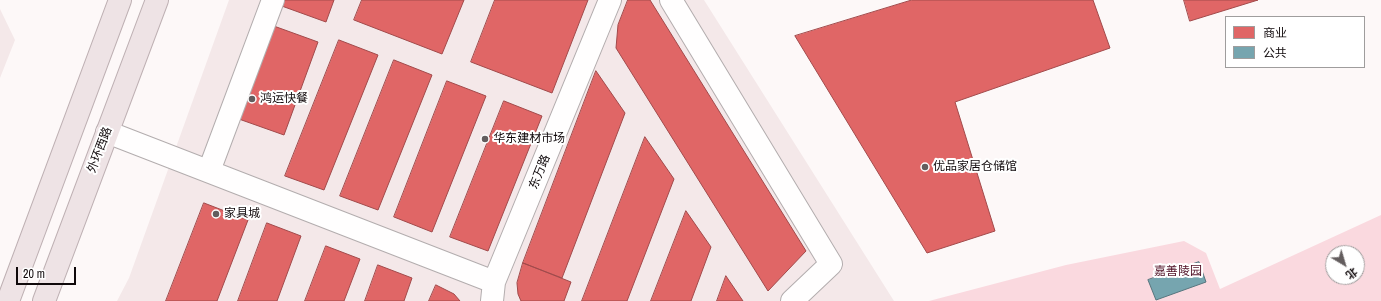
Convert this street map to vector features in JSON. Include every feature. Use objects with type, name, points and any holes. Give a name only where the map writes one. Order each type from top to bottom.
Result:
[{"type":"highway","points":[[8,301],[120,0]]},
{"type":"highway","name":"外环西路","points":[[44,301],[157,0]]},
{"type":"lane","points":[[209,171],[273,0]]},
{"type":"lane","name":"东万路","points":[[493,292],[610,0]]},
{"type":"lane","points":[[671,0],[830,264],[792,301]]},
{"type":"lane","points":[[107,132],[209,171],[493,292]]},
{"type":"shaded area","name":"华东建材市场","points":[[229,0],[704,0],[894,301],[117,301],[129,278]]},
{"type":"shaded area","points":[[0,9],[15,40],[0,78]]},
{"type":"green space","name":"嘉善陵园","points":[[1381,215],[1381,301],[929,301],[1066,265],[1184,241],[1206,253],[1220,289]]},
{"type":"building: 商业","points":[[281,0],[334,0],[326,22],[279,5]]},
{"type":"building: 商业","points":[[362,0],[464,0],[442,54],[354,20]]},
{"type":"building: 商业","points":[[495,0],[588,0],[552,93],[471,62]]},
{"type":"building: 商业","points":[[628,0],[650,0],[806,251],[768,291],[616,48],[618,25]]},
{"type":"building: 商业","name":"优品家居仓储馆","points":[[912,0],[1093,0],[1110,48],[955,102],[995,231],[927,253],[795,36]]},
{"type":"building: 商业","points":[[1184,0],[1258,0],[1190,21]]},
{"type":"building: 商业","points":[[271,25],[318,42],[284,135],[236,118]]},
{"type":"building: 商业","points":[[339,40],[378,55],[324,190],[285,176]]},
{"type":"building: 商业","points":[[394,60],[432,75],[378,210],[340,196]]},
{"type":"building: 商业","points":[[596,71],[625,113],[562,278],[523,263]]},
{"type":"building: 商业","points":[[447,81],[486,96],[432,232],[394,217]]},
{"type":"building: 商业","points":[[504,101],[542,116],[488,251],[450,237]]},
{"type":"building: 商业","points":[[645,137],[674,179],[627,301],[582,301]]},
{"type":"building: 商业","points":[[204,203],[248,220],[217,301],[166,301]]},
{"type":"building: 商业","points":[[686,211],[711,247],[691,301],[651,301]]},
{"type":"building: 商业","points":[[267,223],[301,236],[277,301],[238,301]]},
{"type":"building: 商业","points":[[326,246],[360,259],[344,301],[305,301]]},
{"type":"building: 商业","points":[[523,263],[571,282],[564,301],[521,301],[518,294],[517,283]]},
{"type":"building: 商业","points":[[378,265],[412,278],[404,301],[365,301]]},
{"type":"building: 商业","points":[[726,276],[743,301],[717,301]]},
{"type":"building: 商业","points":[[436,285],[454,294],[460,301],[429,301]]},
{"type":"building: 公共","points":[[1199,262],[1206,282],[1156,300],[1148,280]]},
{"type":"place","name":"鸿运快餐","points":[[252,99]]},
{"type":"place","name":"华东建材市场","points":[[485,139]]},
{"type":"place","name":"优品家居仓储馆","points":[[925,167]]},
{"type":"place","name":"家具城","points":[[216,214]]}]
